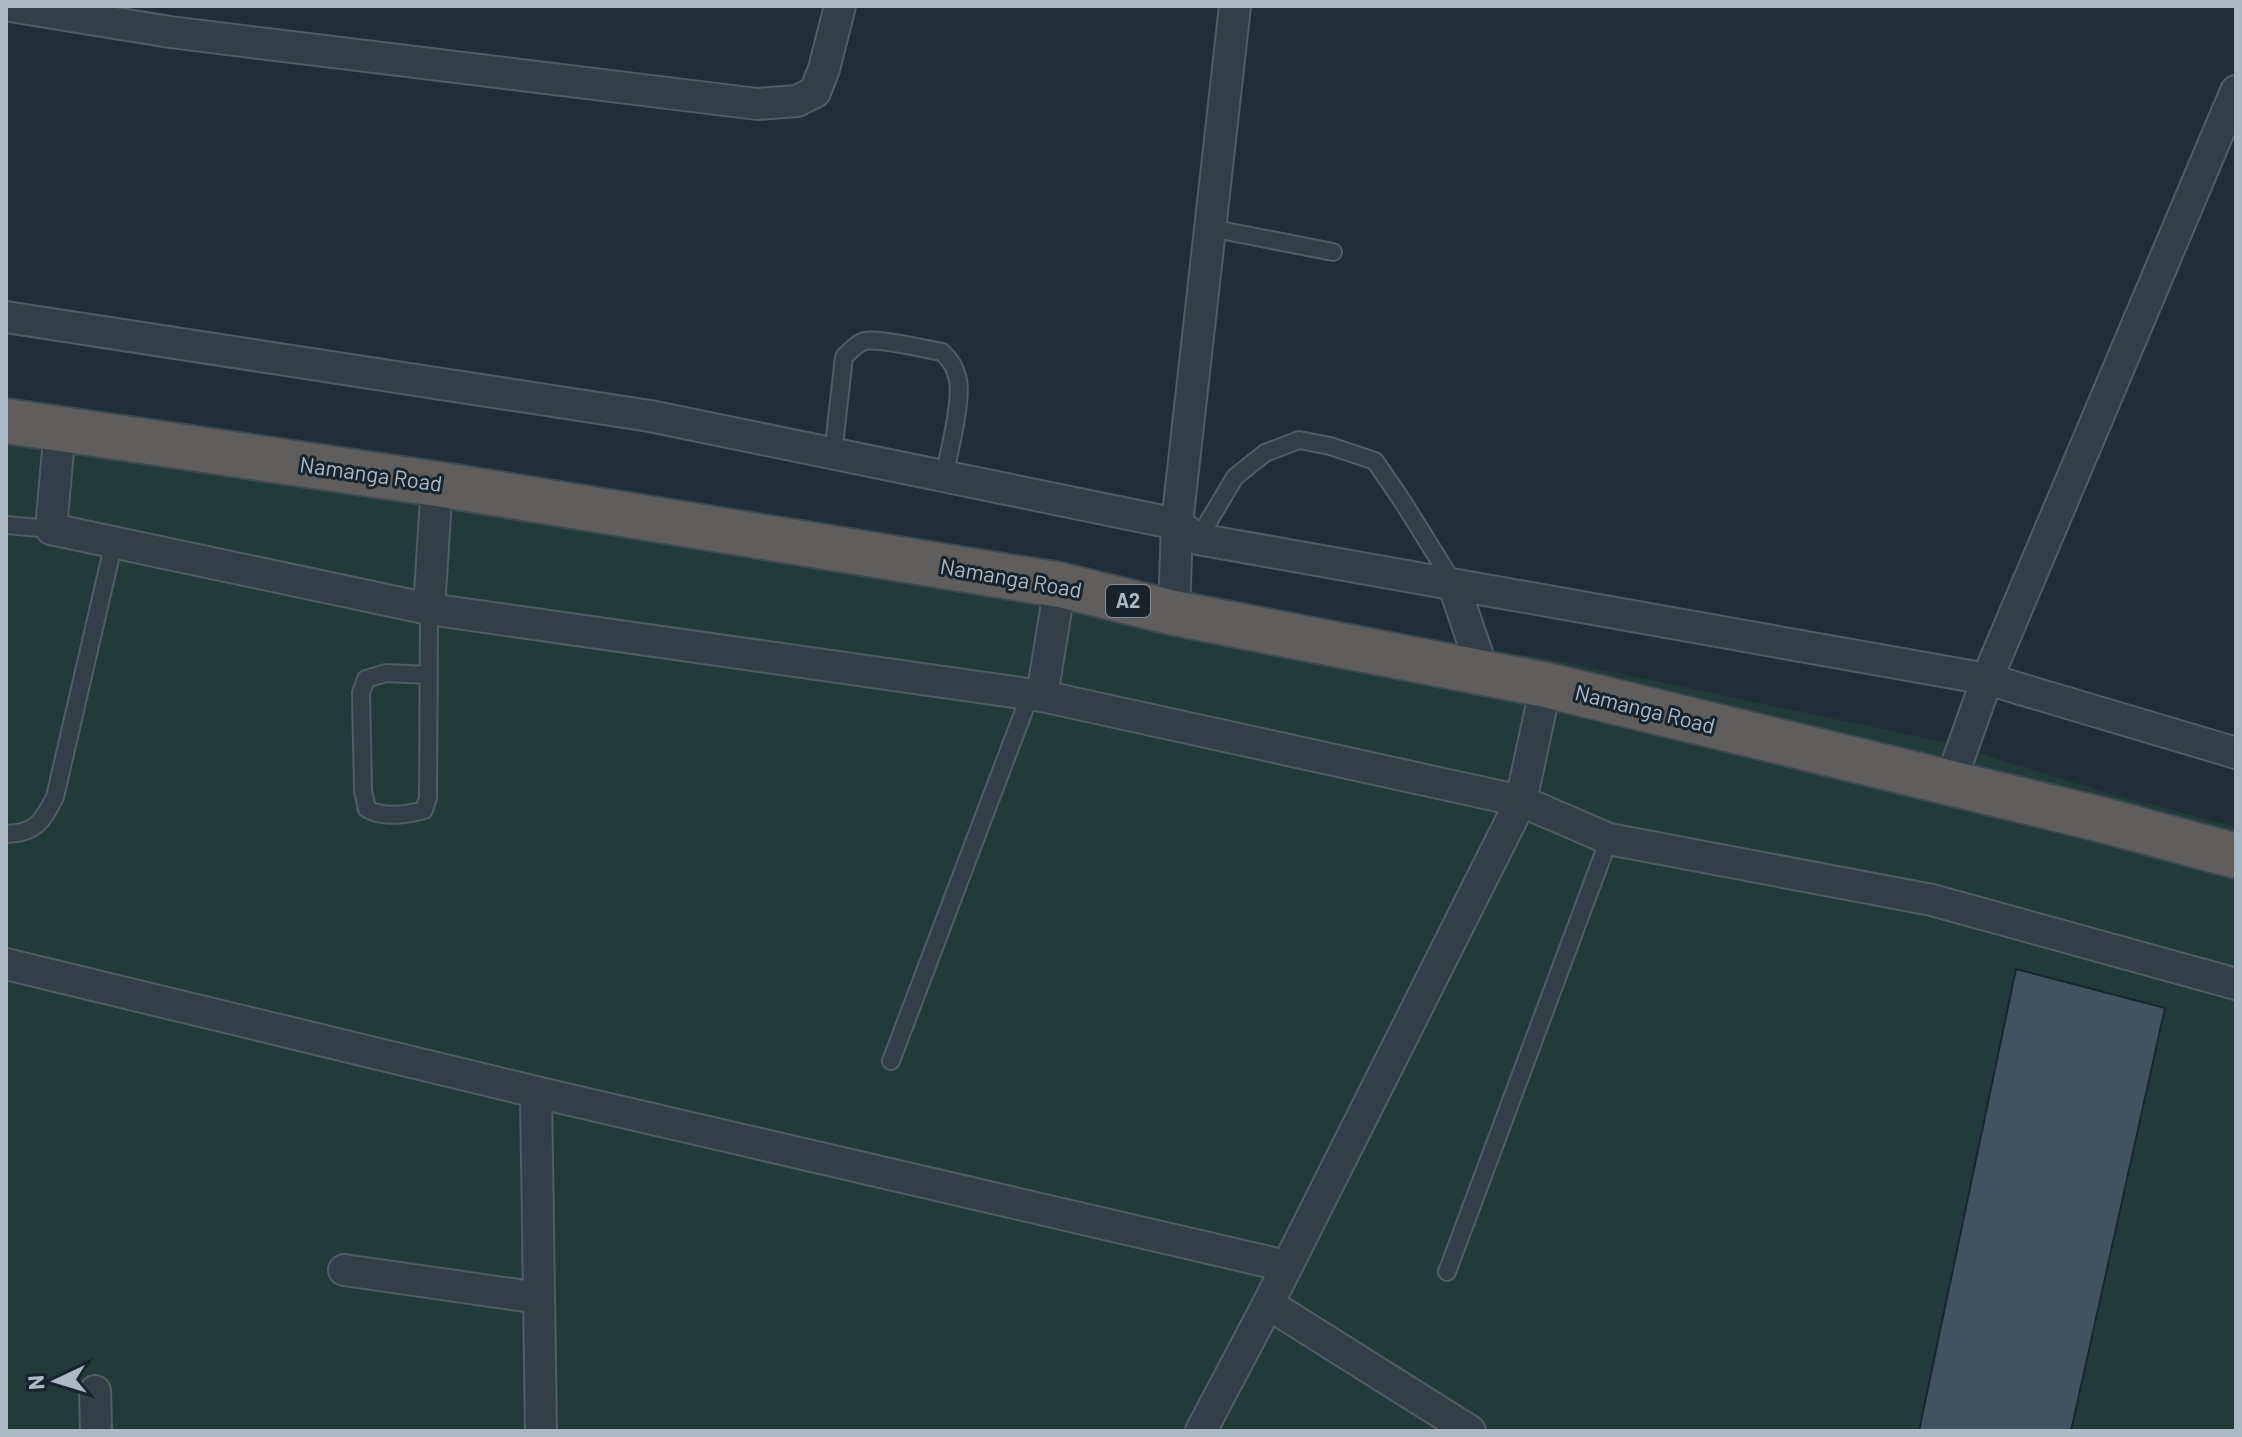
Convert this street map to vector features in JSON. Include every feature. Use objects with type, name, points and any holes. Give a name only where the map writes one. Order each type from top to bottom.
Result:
[{"type":"highway","name":"Namanga Road","points":[[6,421],[437,484],[1060,585],[1174,613],[1546,685],[2099,819],[2236,856]]},
{"type":"street","points":[[10,6],[170,32],[757,104],[797,101],[815,92],[840,6]]},
{"type":"street","points":[[1174,613],[1188,532],[1210,228],[1235,6]]},
{"type":"street","points":[[1950,783],[1987,679],[2236,91]]},
{"type":"street","points":[[6,317],[650,416],[1454,586],[1987,679],[2236,753]]},
{"type":"street","points":[[60,428],[51,529],[429,609],[1036,696],[1521,801],[1609,839],[1932,900],[2236,984]]},
{"type":"street","points":[[429,609],[437,484]]},
{"type":"street","points":[[1036,696],[1060,585]]},
{"type":"street","points":[[1454,586],[1484,674]]},
{"type":"street","points":[[1201,1431],[1521,801],[1546,685]]},
{"type":"street","points":[[6,964],[536,1092],[1286,1266]]},
{"type":"street","points":[[536,1092],[541,1431]]},
{"type":"street","points":[[344,1270],[539,1298]]},
{"type":"street","points":[[1268,1304],[1470,1431]]},
{"type":"street","points":[[95,1391],[96,1431]]},
{"type":"lane","points":[[1210,228],[1333,252]]},
{"type":"lane","points":[[833,454],[844,357],[863,341],[942,352],[952,365],[958,381],[944,477]]},
{"type":"lane","points":[[1188,532],[1235,477],[1265,453],[1299,440],[1330,446],[1375,461],[1454,586]]},
{"type":"lane","points":[[6,525],[51,529]]},
{"type":"lane","points":[[6,834],[31,831],[45,818],[55,797],[114,542]]},
{"type":"lane","points":[[429,609],[429,675],[428,798],[424,810],[377,814],[367,809],[363,791],[361,693],[366,679],[386,673],[429,675]]},
{"type":"lane","points":[[891,1061],[1036,696]]},
{"type":"lane","points":[[1447,1272],[1609,839]]},
{"type":"green space","points":[[6,422],[1570,663],[1939,741],[2104,792],[2236,827],[2236,1431],[6,1431]]},
{"type":"building","points":[[2016,969],[2165,1008],[2071,1431],[1919,1431]]}]
